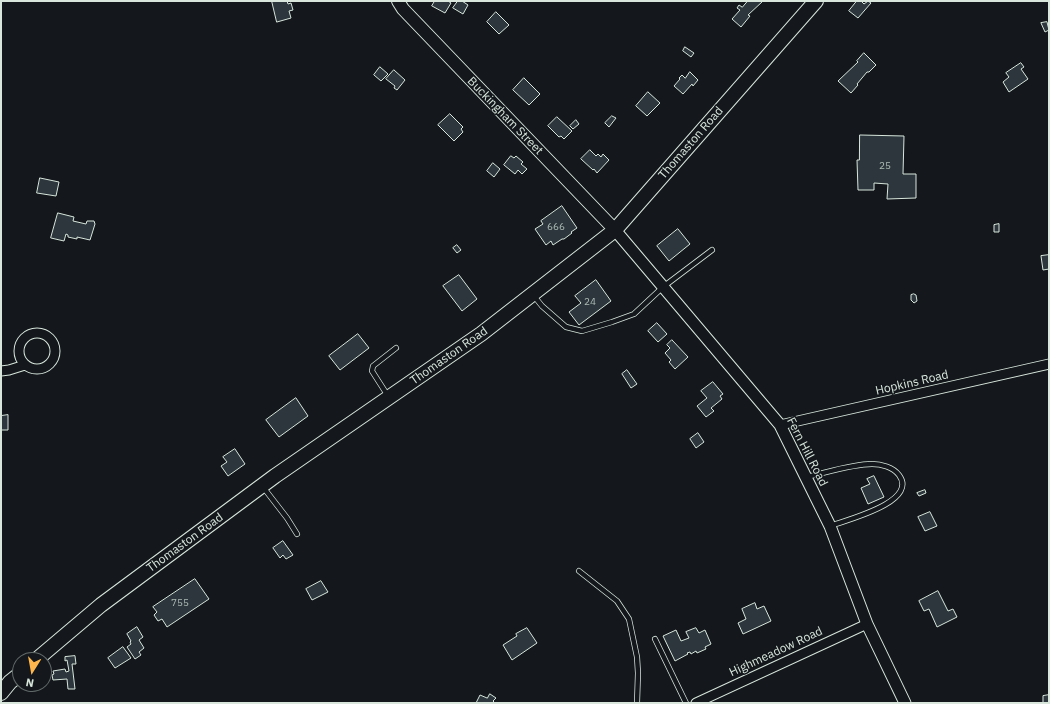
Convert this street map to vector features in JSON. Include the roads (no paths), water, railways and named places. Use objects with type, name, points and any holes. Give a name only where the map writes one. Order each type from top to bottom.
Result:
[{"type":"main road","name":"Buckingham Street","points":[[398,1],[402,9],[615,230]]},
{"type":"main road","name":"Thomaston Road","points":[[45,652],[101,605],[262,486],[481,334],[615,230],[816,1]]},
{"type":"main road","points":[[1,693],[12,680]]},
{"type":"street","name":"Fern Hill Road","points":[[615,230],[780,425],[830,526],[867,624],[905,703]]},
{"type":"street","name":"Hopkins Road","points":[[780,425],[1049,364]]},
{"type":"street","points":[[1,371],[25,365]]},
{"type":"street","name":"Highmeadow Road","points":[[696,703],[867,624]]},
{"type":"lane","points":[[533,294],[542,306],[566,326],[582,331],[634,314],[664,287],[712,250]]},
{"type":"lane","points":[[389,397],[372,372],[373,366],[396,348]]},
{"type":"lane","points":[[806,477],[863,464],[873,464],[896,470],[902,479],[902,487],[896,497],[884,506],[830,526]]},
{"type":"lane","points":[[262,486],[287,518],[297,534]]},
{"type":"lane","points":[[579,571],[617,602],[629,619],[637,657],[637,703]]},
{"type":"lane","points":[[655,639],[686,703]]}]
